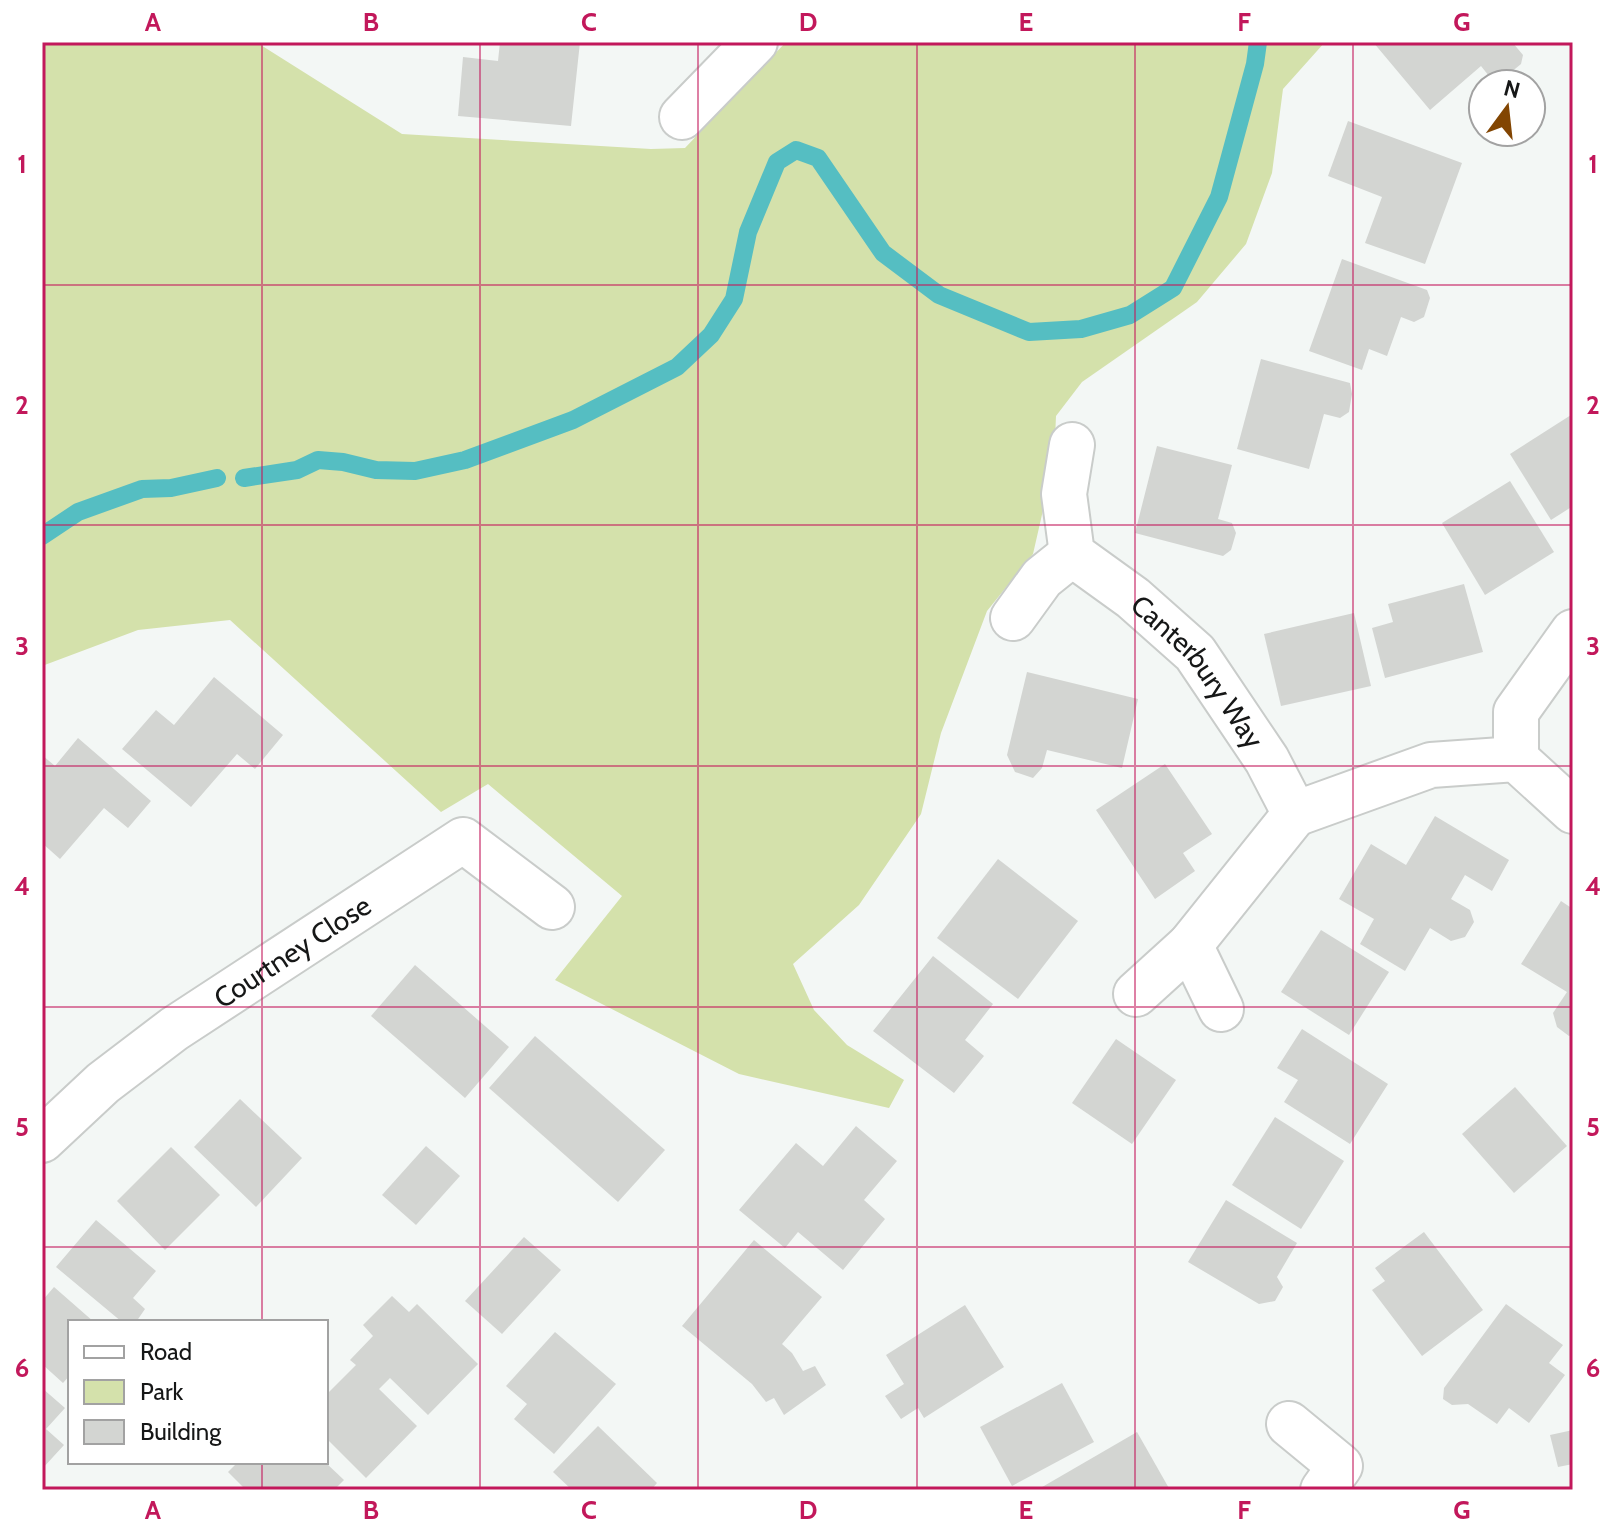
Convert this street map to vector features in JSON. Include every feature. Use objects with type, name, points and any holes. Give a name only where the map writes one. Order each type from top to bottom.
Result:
[{"type":"street","points":[[682,117],[755,42]]},
{"type":"street","points":[[1013,618],[1042,578],[1072,554],[1064,494],[1072,445]]},
{"type":"street","name":"Canterbury Way","points":[[1072,554],[1133,598],[1195,653],[1267,760],[1295,814]]},
{"type":"street","points":[[1516,759],[1516,712],[1573,632]]},
{"type":"street","points":[[1136,994],[1190,945],[1295,814],[1431,765],[1516,759],[1573,811]]},
{"type":"street","name":"Courtney Close","points":[[42,1140],[103,1083],[174,1029],[463,840],[552,907]]},
{"type":"street","points":[[1190,945],[1221,1009]]},
{"type":"street","points":[[1289,1424],[1340,1466],[1323,1490]]},
{"type":"green space","points":[[42,42],[256,42],[402,134],[651,149],[685,148],[786,42],[1325,42],[1283,89],[1272,173],[1246,244],[1197,302],[1082,382],[1056,416],[1054,462],[1033,554],[987,611],[941,733],[921,814],[859,905],[793,964],[814,1010],[847,1045],[904,1080],[889,1108],[739,1074],[555,980],[622,896],[488,784],[441,812],[230,620],[138,630],[42,666]]},
{"type":"building","points":[[500,42],[580,42],[571,126],[458,116],[463,57],[498,61]]},
{"type":"building","points":[[1373,42],[1512,42],[1523,55],[1521,64],[1516,68],[1467,68],[1467,78],[1430,110]]},
{"type":"building","points":[[1348,121],[1462,163],[1425,264],[1365,243],[1382,197],[1328,176]]},
{"type":"building","points":[[1342,259],[1427,290],[1430,298],[1424,317],[1414,322],[1401,317],[1387,356],[1369,349],[1362,370],[1309,351]]},
{"type":"building","points":[[1261,359],[1350,383],[1349,412],[1340,418],[1324,414],[1309,469],[1237,449]]},
{"type":"building","points":[[1571,415],[1573,506],[1551,520],[1510,454]]},
{"type":"building","points":[[1157,446],[1232,465],[1218,519],[1232,523],[1236,533],[1231,550],[1223,556],[1135,533]]},
{"type":"building","points":[[1510,481],[1554,552],[1485,595],[1442,523]]},
{"type":"building","points":[[1464,584],[1483,652],[1385,678],[1372,628],[1393,622],[1388,604]]},
{"type":"building","points":[[1354,613],[1371,686],[1281,706],[1264,634]]},
{"type":"building","points":[[1027,672],[1138,699],[1122,768],[1047,750],[1042,768],[1033,778],[1015,772],[1007,755]]},
{"type":"building","points":[[214,677],[283,735],[255,769],[237,754],[191,807],[122,749],[156,710],[174,725]]},
{"type":"building","points":[[78,738],[151,801],[128,828],[104,808],[60,859],[42,843],[42,755],[55,766]]},
{"type":"building","points":[[1165,764],[1212,834],[1183,853],[1195,871],[1155,899],[1096,810]]},
{"type":"building","points":[[1435,816],[1509,860],[1492,891],[1465,875],[1451,899],[1470,910],[1474,922],[1465,937],[1451,941],[1430,928],[1405,971],[1360,944],[1374,919],[1339,899],[1371,844],[1406,865]]},
{"type":"building","points":[[998,859],[1078,921],[1018,999],[937,938]]},
{"type":"building","points":[[1561,901],[1573,909],[1573,1034],[1569,1036],[1557,1027],[1553,1013],[1567,992],[1521,964]]},
{"type":"building","points":[[1321,930],[1389,972],[1349,1035],[1281,992]]},
{"type":"building","points":[[933,956],[993,1004],[965,1040],[984,1056],[954,1093],[873,1031]]},
{"type":"building","points":[[415,965],[509,1047],[465,1098],[371,1016]]},
{"type":"building","points":[[1302,1029],[1388,1084],[1350,1144],[1284,1102],[1298,1080],[1277,1068]]},
{"type":"building","points":[[535,1036],[665,1150],[618,1202],[489,1088]]},
{"type":"building","points":[[1116,1039],[1176,1080],[1132,1144],[1072,1103]]},
{"type":"building","points":[[1515,1087],[1567,1146],[1514,1193],[1462,1134]]},
{"type":"building","points":[[240,1099],[302,1158],[256,1207],[194,1147]]},
{"type":"building","points":[[1275,1117],[1344,1161],[1301,1229],[1232,1185]]},
{"type":"building","points":[[856,1126],[897,1161],[864,1200],[885,1219],[843,1270],[798,1232],[785,1248],[739,1210],[796,1143],[823,1166]]},
{"type":"building","points":[[426,1146],[460,1176],[416,1225],[382,1195]]},
{"type":"building","points":[[171,1147],[220,1195],[165,1250],[117,1201]]},
{"type":"building","points":[[1226,1200],[1297,1243],[1277,1277],[1283,1287],[1275,1301],[1259,1304],[1188,1262]]},
{"type":"building","points":[[96,1220],[156,1271],[133,1298],[145,1309],[137,1320],[120,1320],[56,1267]]},
{"type":"building","points":[[1424,1232],[1483,1310],[1422,1356],[1372,1290],[1385,1281],[1375,1268]]},
{"type":"building","points":[[524,1237],[561,1270],[502,1334],[465,1301]]},
{"type":"building","points":[[754,1240],[822,1297],[782,1344],[803,1371],[815,1366],[826,1385],[784,1415],[774,1398],[766,1402],[752,1384],[682,1326]]},
{"type":"building","points":[[54,1287],[92,1320],[68,1320],[68,1377],[63,1383],[42,1364],[42,1301]]},
{"type":"building","points":[[392,1296],[409,1312],[417,1304],[478,1364],[428,1415],[390,1378],[379,1389],[417,1426],[366,1478],[328,1440],[328,1393],[356,1365],[350,1360],[373,1336],[363,1325]]},
{"type":"building","points":[[1506,1304],[1563,1345],[1549,1363],[1565,1375],[1529,1423],[1509,1408],[1497,1424],[1468,1404],[1452,1405],[1443,1399],[1444,1388]]},
{"type":"building","points":[[965,1305],[1004,1367],[924,1418],[918,1408],[901,1419],[885,1396],[904,1384],[886,1355]]},
{"type":"building","points":[[555,1332],[616,1384],[554,1454],[514,1419],[527,1404],[506,1386]]},
{"type":"building","points":[[1062,1383],[1094,1442],[1012,1486],[980,1427]]},
{"type":"building","points":[[42,1388],[65,1408],[46,1429],[64,1445],[42,1469]]},
{"type":"building","points":[[598,1426],[657,1483],[651,1490],[572,1490],[553,1472]]},
{"type":"building","points":[[1573,1430],[1573,1464],[1558,1467],[1550,1435]]},
{"type":"building","points":[[1137,1432],[1170,1490],[1037,1490]]},
{"type":"building","points":[[236,1464],[327,1464],[344,1480],[334,1490],[246,1490],[228,1472]]},
{"type":"waterway","points":[[244,478],[297,470],[318,460],[376,470],[415,471],[465,460],[573,420],[677,367],[711,335],[734,299],[748,232],[777,162],[796,150],[818,158],[883,253],[939,295],[1029,332],[1081,329],[1130,315],[1173,288],[1219,197],[1255,64],[1258,42]]},
{"type":"waterway","points":[[42,536],[78,512],[142,489],[171,488],[217,478]]}]
